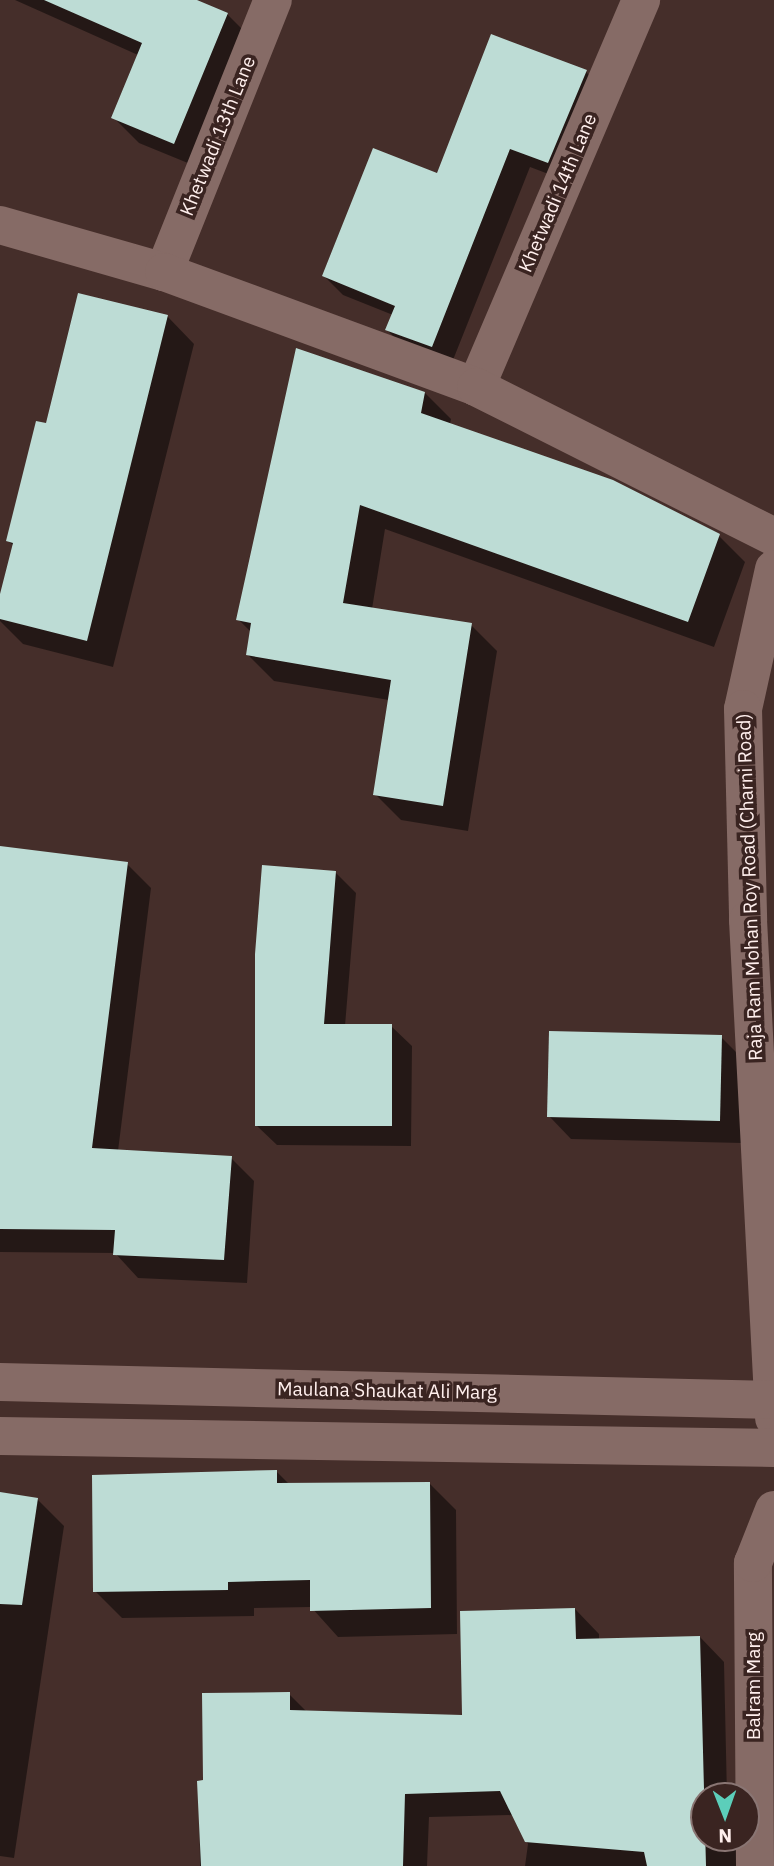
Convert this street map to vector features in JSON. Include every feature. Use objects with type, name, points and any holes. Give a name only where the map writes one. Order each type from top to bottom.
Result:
[{"type":"main road","name":"Khetwadi 13th Lane","points":[[164,272],[273,0]]},
{"type":"main road","name":"Khetwadi 14th Lane","points":[[476,387],[641,0]]},
{"type":"main road","points":[[0,225],[164,272],[476,387],[774,537]]},
{"type":"main road","name":"Raja Ram Mohan Roy Road (Charni Road)","points":[[774,569],[743,709],[761,919],[774,1418]]},
{"type":"main road","name":"Maulana Shaukat Ali Marg","points":[[0,1382],[774,1400]]},
{"type":"main road","points":[[0,1436],[774,1448]]},
{"type":"main road","name":"Balram Marg","points":[[755,1866],[753,1563],[774,1510]]},
{"type":"building","points":[[44,0],[197,0],[228,13],[174,144],[111,118],[142,43]]},
{"type":"building","points":[[491,34],[587,70],[548,163],[510,149],[432,347],[385,330],[395,306],[322,276],[373,148],[437,173]]},
{"type":"building","points":[[78,293],[168,315],[87,641],[0,619],[0,594],[13,543],[6,541],[36,421],[46,423]]},
{"type":"building","points":[[296,348],[425,392],[421,413],[613,480],[720,534],[688,622],[360,505],[343,603],[472,623],[443,806],[373,795],[391,680],[246,655],[251,623],[236,620]]},
{"type":"building","points":[[0,846],[128,862],[92,1148],[232,1156],[224,1260],[113,1255],[115,1230],[0,1229]]},
{"type":"building","points":[[262,865],[336,871],[324,1024],[392,1024],[392,1126],[255,1126],[255,954]]},
{"type":"building","points":[[549,1031],[722,1035],[720,1121],[547,1117]]},
{"type":"building","points":[[277,1470],[277,1483],[430,1482],[431,1608],[310,1611],[310,1580],[228,1582],[228,1590],[93,1592],[92,1475]]},
{"type":"building","points":[[0,1492],[38,1498],[22,1605],[0,1604]]},
{"type":"building","points":[[575,1608],[576,1639],[700,1636],[704,1782],[690,1782],[690,1852],[706,1852],[706,1866],[647,1866],[644,1852],[525,1842],[500,1791],[405,1794],[403,1866],[201,1866],[197,1781],[203,1780],[202,1693],[290,1692],[290,1710],[462,1715],[460,1611]]}]
